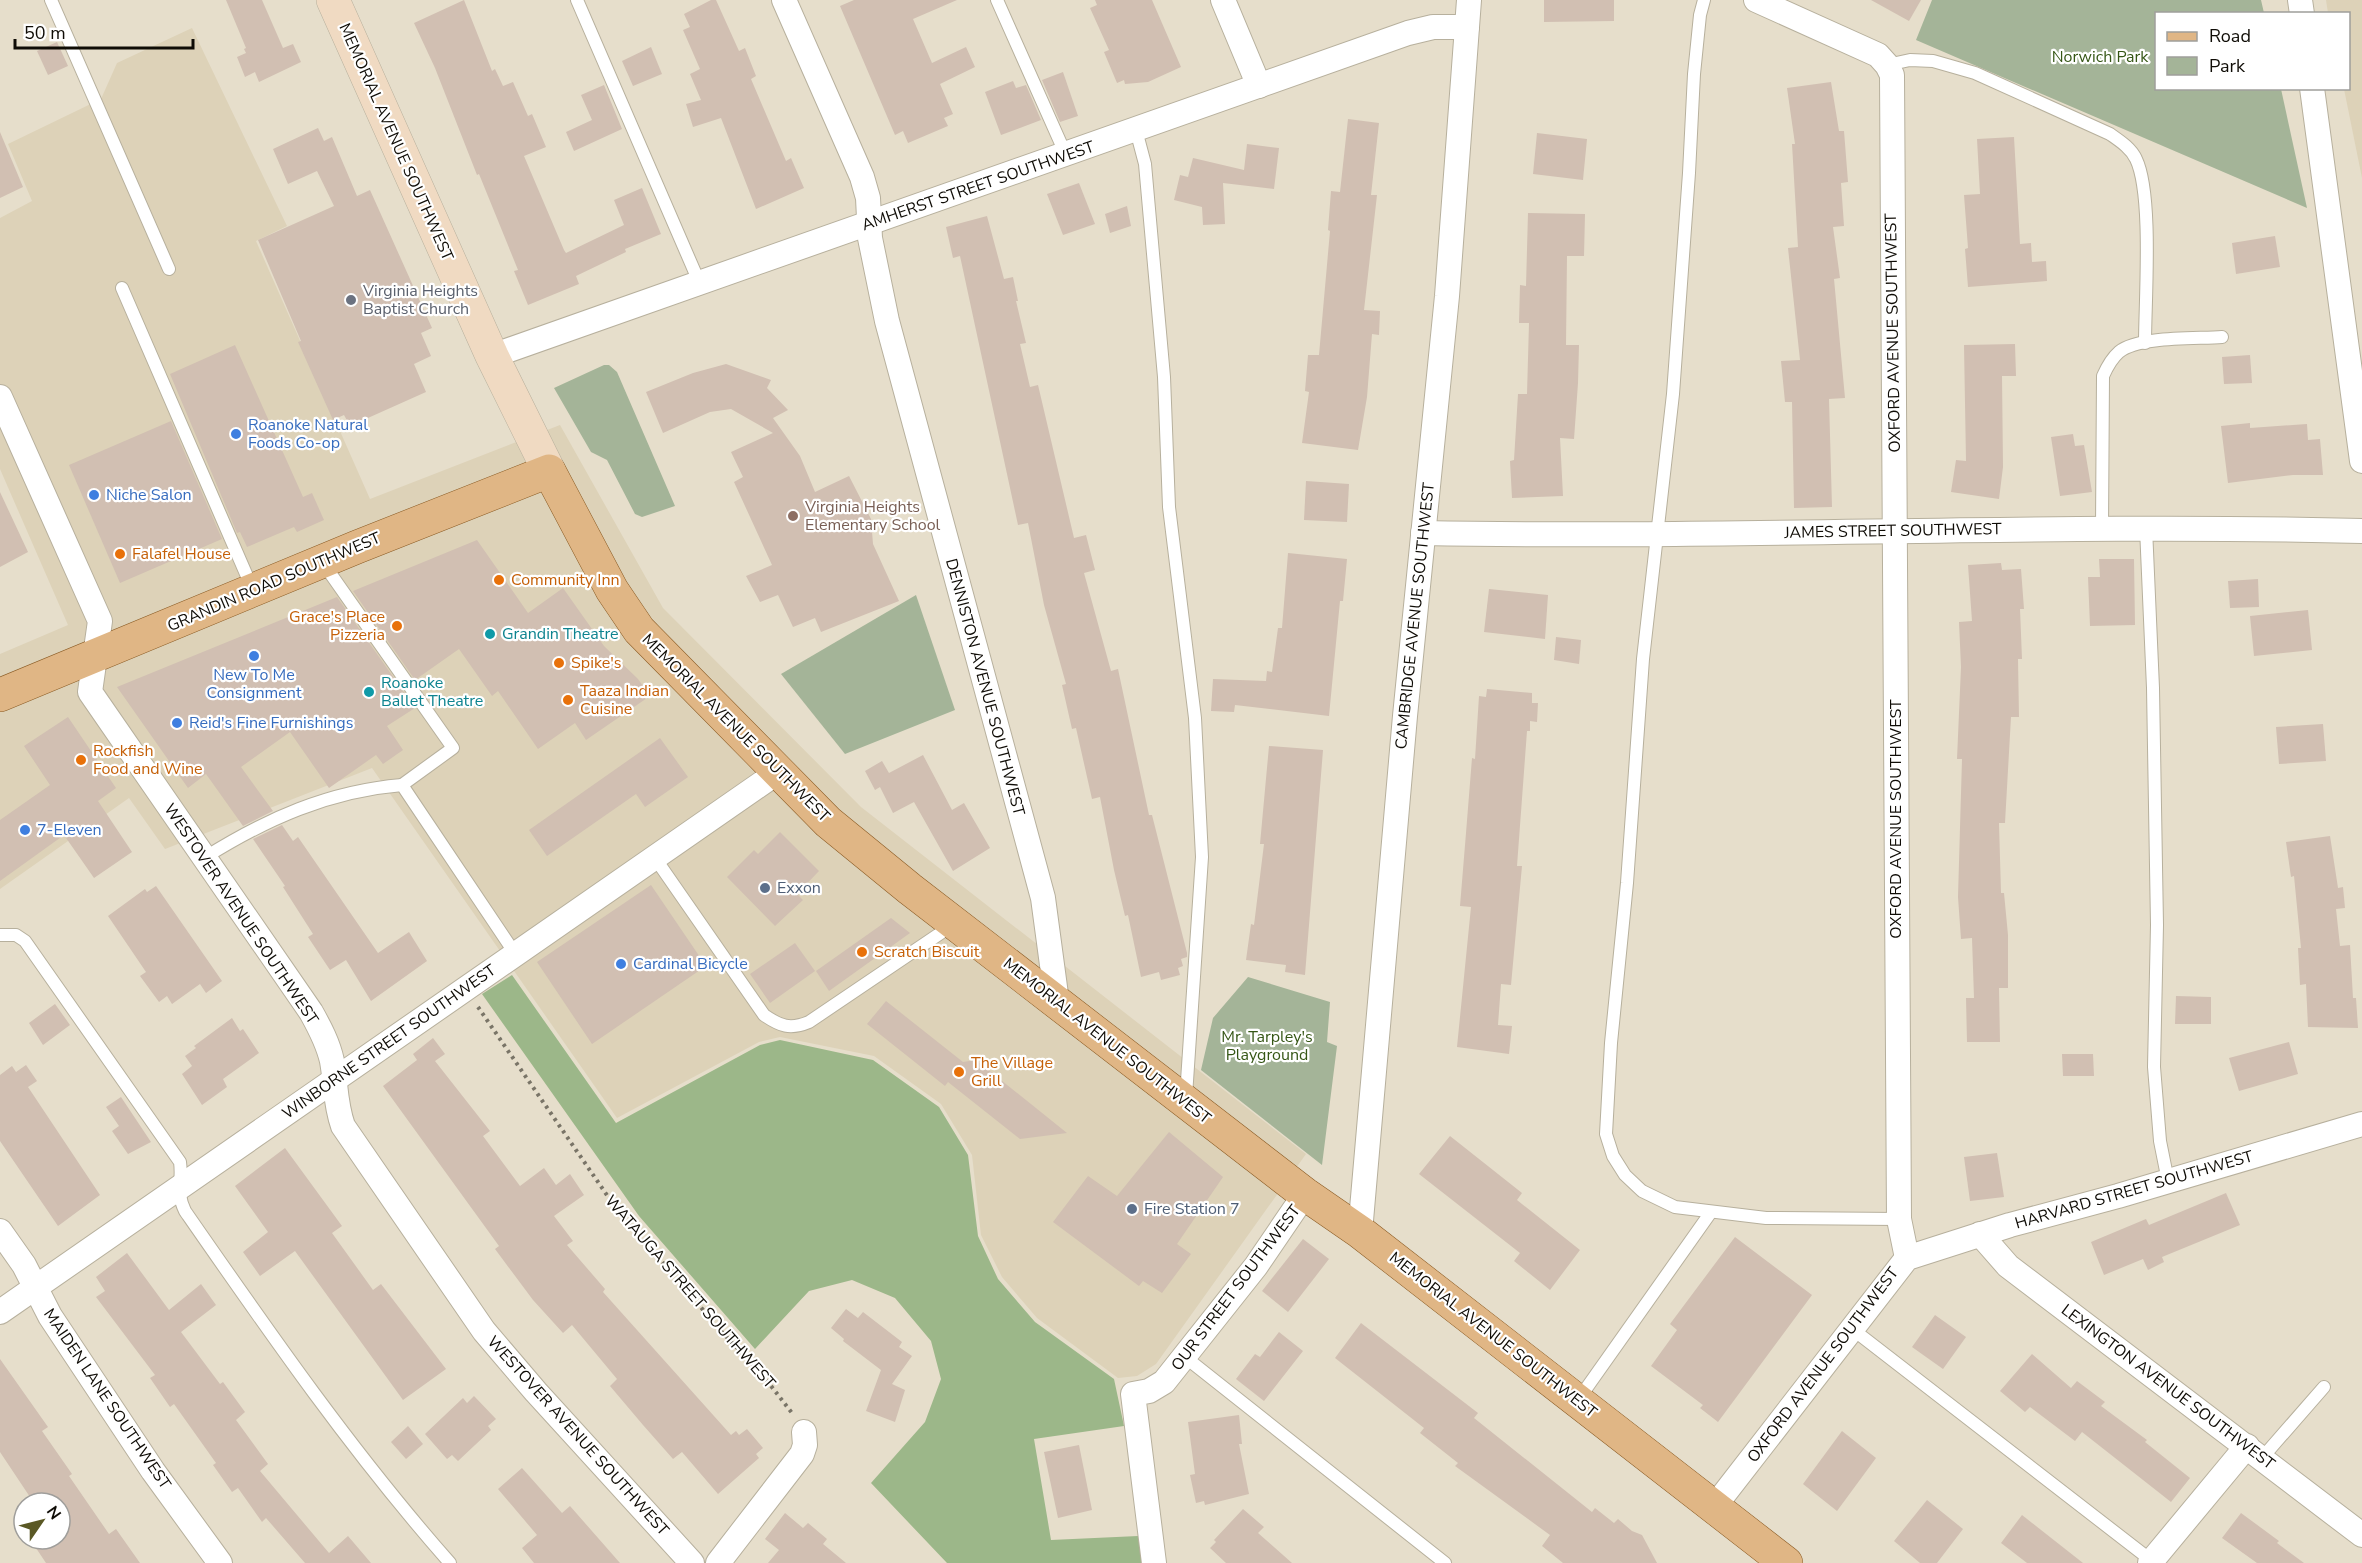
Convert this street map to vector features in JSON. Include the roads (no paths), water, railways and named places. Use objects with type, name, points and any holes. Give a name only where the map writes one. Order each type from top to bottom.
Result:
[{"type":"main road","name":"MEMORIAL AVENUE SOUTHWEST","points":[[549,471],[612,590],[639,630],[828,822],[1305,1194],[1360,1232],[1786,1563]]},
{"type":"main road","name":"GRANDIN ROAD SOUTHWEST","points":[[0,695],[549,471]]},
{"type":"street","name":"MEMORIAL AVENUE SOUTHWEST","points":[[333,0],[492,356],[549,471]]},
{"type":"street","name":"DENNISTON AVENUE SOUTHWEST","points":[[784,0],[862,177],[868,198],[869,224],[887,321],[1043,898],[1057,1002]]},
{"type":"street","points":[[1223,0],[1259,86]]},
{"type":"street","name":"CAMBRIDGE AVENUE SOUTHWEST","points":[[1360,1232],[1423,533],[1447,296],[1469,0]]},
{"type":"street","points":[[1756,0],[1878,55],[1887,65]]},
{"type":"street","name":"AMHERST STREET SOUTHWEST","points":[[492,356],[1408,33],[1433,27],[1467,27]]},
{"type":"street","name":"OXFORD AVENUE SOUTHWEST","points":[[1714,1507],[1907,1258],[1899,1219],[1895,938],[1897,631],[1894,530],[1893,83],[1887,65]]},
{"type":"street","points":[[2312,90],[2362,461]]},
{"type":"street","name":"WESTOVER AVENUE SOUTHWEST","points":[[0,398],[100,621],[93,656],[90,692],[311,1012],[326,1039],[334,1081],[336,1107],[343,1126],[484,1331],[536,1392],[692,1563]]},
{"type":"street","name":"JAMES STREET SOUTHWEST","points":[[1423,533],[1656,535],[2102,528],[2362,531]]},
{"type":"street","name":"WINBORNE STREET SOUTHWEST","points":[[0,1312],[778,772]]},
{"type":"street","name":"HARVARD STREET SOUTHWEST","points":[[1907,1258],[1980,1234],[2362,1124]]},
{"type":"street","name":"OUR STREET SOUTHWEST","points":[[1154,1563],[1133,1394],[1149,1391],[1164,1382],[1256,1266],[1305,1194]]},
{"type":"street","name":"MAIDEN LANE SOUTHWEST","points":[[0,1231],[50,1316],[153,1471],[220,1563]]},
{"type":"street","name":"LEXINGTON AVENUE SOUTHWEST","points":[[1980,1234],[2008,1266],[2362,1535]]},
{"type":"street","points":[[718,1563],[802,1455],[805,1445],[804,1432]]},
{"type":"street","points":[[2151,1562],[2255,1452]]},
{"type":"lane","points":[[51,0],[169,269]]},
{"type":"lane","points":[[577,0],[700,284]]},
{"type":"lane","points":[[997,0],[1066,155]]},
{"type":"lane","points":[[1704,0],[1700,15],[1694,74],[1673,394],[1643,659],[1627,883],[1611,1043],[1606,1134],[1613,1156],[1625,1175],[1642,1191],[1675,1207],[1766,1218],[1899,1219]]},
{"type":"lane","points":[[1887,65],[1910,60],[1933,61],[1975,73],[2123,142],[2135,157],[2143,175],[2146,254],[2145,343]]},
{"type":"lane","points":[[1136,130],[1145,164],[1164,377],[1169,507],[1195,718],[1202,857],[1185,1101]]},
{"type":"lane","points":[[122,288],[254,591]]},
{"type":"lane","points":[[2102,528],[2103,376],[2109,362],[2120,351],[2145,343],[2222,337]]},
{"type":"lane","points":[[2146,528],[2153,688],[2156,901],[2154,1067],[2160,1141],[2168,1181]]},
{"type":"lane","points":[[204,858],[287,812],[367,788],[402,784],[453,748],[323,562]]},
{"type":"lane","points":[[402,784],[516,955]]},
{"type":"lane","points":[[655,858],[764,1015],[780,1026],[796,1028],[808,1022],[955,923]]},
{"type":"lane","points":[[0,935],[16,936],[25,941],[74,1006],[180,1161],[182,1174],[178,1198],[185,1211],[305,1383],[360,1457],[450,1563]]},
{"type":"lane","points":[[1577,1401],[1711,1212]]},
{"type":"lane","points":[[1851,1328],[2151,1562]]},
{"type":"lane","points":[[1185,1357],[1445,1563]]},
{"type":"lane","points":[[2255,1452],[2324,1387]]},
{"type":"place","name":"Virginia Heights Baptist Church","points":[[351,300]]},
{"type":"place","name":"Roanoke Natural Foods Co-op","points":[[236,434]]},
{"type":"place","name":"Niche Salon","points":[[94,495]]},
{"type":"place","name":"Virginia Heights Elementary School","points":[[793,516]]},
{"type":"place","name":"Falafel House","points":[[120,554]]},
{"type":"place","name":"Community Inn","points":[[499,580]]},
{"type":"place","name":"Grace's Place Pizzeria","points":[[397,626]]},
{"type":"place","name":"Grandin Theatre","points":[[490,634]]},
{"type":"place","name":"New To Me Consignment","points":[[254,656]]},
{"type":"place","name":"Spike's","points":[[559,663]]},
{"type":"place","name":"Roanoke Ballet Theatre","points":[[369,692]]},
{"type":"place","name":"Taaza Indian Cuisine","points":[[568,700]]},
{"type":"place","name":"Reid's Fine Furnishings","points":[[177,723]]},
{"type":"place","name":"Rockfish Food and Wine","points":[[81,760]]},
{"type":"place","name":"7-Eleven","points":[[25,830]]},
{"type":"place","name":"Exxon","points":[[765,888]]},
{"type":"place","name":"Scratch Biscuit","points":[[862,952]]},
{"type":"place","name":"Cardinal Bicycle","points":[[621,964]]},
{"type":"place","name":"The Village Grill","points":[[959,1072]]},
{"type":"place","name":"Fire Station 7","points":[[1132,1209]]},
{"type":"park label","name":"Norwich Park","points":[[2100,57]]},
{"type":"park label","name":"Mr. Tarpley's Playground","points":[[1267,1046]]}]
